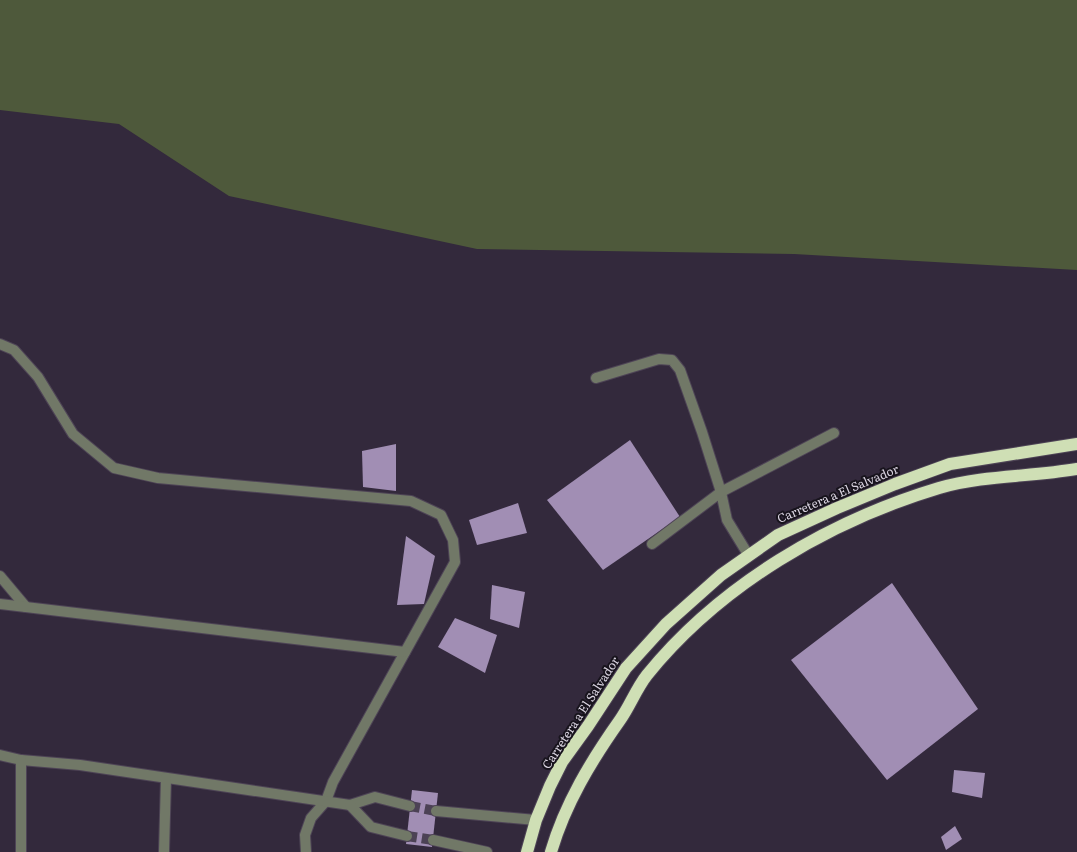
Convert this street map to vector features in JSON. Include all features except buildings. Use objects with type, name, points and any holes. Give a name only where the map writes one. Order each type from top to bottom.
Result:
[{"type":"highway","name":"Carretera a El Salvador","points":[[527,852],[536,820],[562,762],[588,726],[626,668],[666,624],[722,575],[778,535],[808,520],[896,484],[950,464],[1077,444]]},
{"type":"highway","points":[[551,852],[555,838],[576,790],[594,756],[624,713],[646,676],[683,636],[753,576],[793,551],[841,526],[867,514],[940,488],[975,480],[1056,473],[1077,469]]},
{"type":"street","points":[[0,344],[14,350],[38,377],[73,434],[114,468],[158,478],[411,501],[441,515],[453,540],[455,562],[333,782],[326,801],[311,818],[305,835],[306,852]]},
{"type":"street","points":[[596,378],[659,359],[672,360],[680,370],[721,492],[727,520],[749,556]]},
{"type":"street","points":[[652,544],[721,492],[834,433]]},
{"type":"street","points":[[0,576],[26,607]]},
{"type":"street","points":[[0,604],[405,652]]},
{"type":"street","points":[[0,755],[21,760],[80,765],[350,805],[375,797],[410,806]]},
{"type":"street","points":[[21,760],[21,852]]},
{"type":"street","points":[[164,852],[166,778]]},
{"type":"street","points":[[350,805],[371,827],[407,836]]},
{"type":"street","points":[[436,811],[536,820]]},
{"type":"street","points":[[433,840],[487,852]]},
{"type":"green space","points":[[0,0],[1077,0],[1077,270],[794,254],[477,249],[229,196],[119,124],[0,110]]},
{"type":"tunnel","points":[[410,806],[436,811]]},
{"type":"tunnel","points":[[407,836],[433,840]]}]
